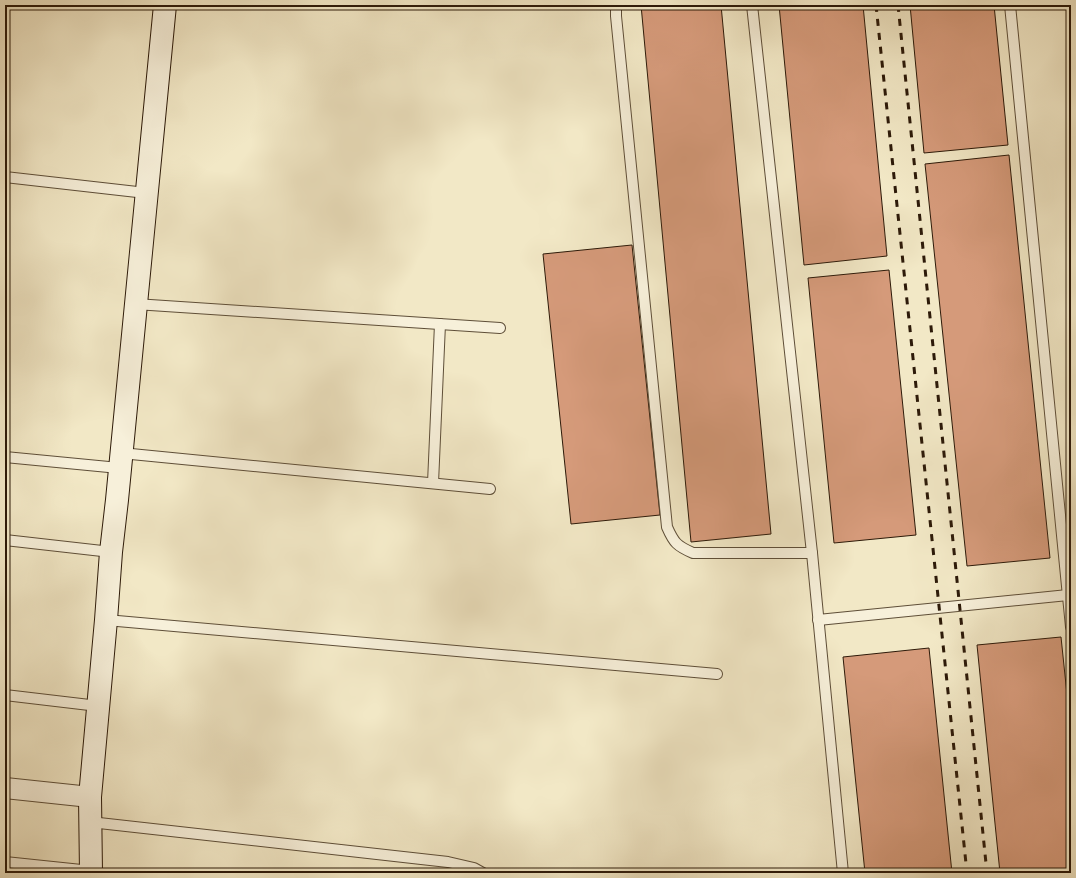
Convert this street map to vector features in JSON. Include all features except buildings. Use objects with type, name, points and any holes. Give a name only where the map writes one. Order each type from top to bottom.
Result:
[{"type":"main road","points":[[91,872],[90,797],[111,552],[164,5]]},
{"type":"street","points":[[5,788],[90,797]]},
{"type":"lane","points":[[616,5],[667,527],[673,541],[693,553],[812,553]]},
{"type":"lane","points":[[752,5],[812,553],[843,873]]},
{"type":"lane","points":[[1010,5],[1071,627]]},
{"type":"lane","points":[[5,177],[146,193]]},
{"type":"lane","points":[[136,304],[500,328]]},
{"type":"lane","points":[[433,483],[440,324]]},
{"type":"lane","points":[[5,456],[120,461],[433,483],[490,489]]},
{"type":"lane","points":[[5,540],[111,552]]},
{"type":"lane","points":[[818,620],[1068,595]]},
{"type":"lane","points":[[106,620],[717,674]]},
{"type":"lane","points":[[5,694],[98,706]]},
{"type":"lane","points":[[90,822],[448,862],[474,868],[483,873]]},
{"type":"lane","points":[[5,862],[91,872]]},
{"type":"railway","points":[[876,5],[967,873]]},
{"type":"railway","points":[[898,5],[987,873]]}]
